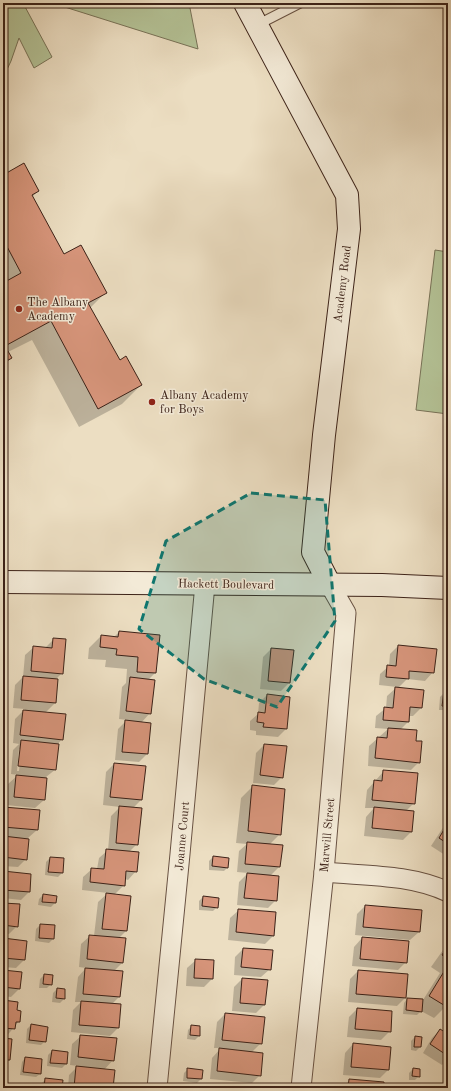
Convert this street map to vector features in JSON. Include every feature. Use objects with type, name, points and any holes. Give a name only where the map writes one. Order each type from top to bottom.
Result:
[{"type":"street","name":"Academy Road","points":[[245,3],[347,195],[349,229],[324,435],[313,552],[330,585]]},
{"type":"street","name":"Hackett Boulevard","points":[[3,582],[146,582],[448,588]]},
{"type":"street","name":"Joanne Court","points":[[156,1088],[180,854],[205,584]]},
{"type":"street","name":"Marwill Street","points":[[301,1088],[324,872],[346,613],[330,585]]},
{"type":"street","points":[[324,872],[401,878],[434,886],[448,892]]},
{"type":"lane","points":[[257,25],[300,3]]},
{"type":"highlighted area","points":[[251,493],[325,500],[335,621],[277,707],[204,679],[139,629],[166,541]]},
{"type":"green space","points":[[3,3],[23,3],[52,57],[34,68],[19,38],[3,78]]},
{"type":"green space","points":[[52,3],[189,3],[198,49]]},
{"type":"green space","points":[[435,250],[448,252],[448,414],[416,410]]},
{"type":"building","name":"Albany Academy for Boys","points":[[24,163],[39,191],[32,195],[64,254],[81,245],[107,293],[88,303],[120,360],[126,356],[142,385],[98,409],[51,321],[5,346],[12,358],[3,363],[3,283],[21,273],[3,239],[3,175]]},
{"type":"building","points":[[119,631],[160,635],[156,673],[137,672],[138,657],[116,655],[117,649],[100,647],[101,635],[118,637]]},
{"type":"building","points":[[53,638],[66,639],[63,674],[31,671],[33,646],[52,648]]},
{"type":"building","points":[[398,645],[437,649],[434,673],[409,671],[409,679],[386,677],[387,665],[396,666]]},
{"type":"building","points":[[271,648],[294,650],[290,683],[268,681]]},
{"type":"building","points":[[23,676],[58,679],[56,703],[21,700]]},
{"type":"building","points":[[130,677],[155,680],[151,714],[126,711]]},
{"type":"building","points":[[395,687],[424,690],[422,708],[410,707],[409,722],[383,720],[384,707],[393,708]]},
{"type":"building","points":[[444,692],[448,692],[448,707],[442,706]]},
{"type":"building","points":[[267,694],[290,697],[287,729],[263,727],[264,723],[257,722],[258,712],[265,713]]},
{"type":"building","points":[[23,710],[66,714],[63,740],[20,735]]},
{"type":"building","points":[[125,720],[151,723],[148,754],[122,752]]},
{"type":"building","points":[[388,728],[417,730],[416,741],[422,741],[420,763],[375,758],[377,737],[387,738]]},
{"type":"building","points":[[21,740],[59,744],[56,770],[18,766]]},
{"type":"building","points":[[264,744],[287,746],[283,778],[260,775]]},
{"type":"building","points":[[114,763],[146,766],[142,800],[110,797]]},
{"type":"building","points":[[383,770],[418,773],[415,804],[372,800],[374,780],[382,781]]},
{"type":"building","points":[[16,775],[47,778],[45,800],[14,797]]},
{"type":"building","points":[[252,785],[285,789],[281,835],[248,831]]},
{"type":"building","points":[[119,806],[142,808],[138,845],[116,843]]},
{"type":"building","points":[[3,807],[40,810],[38,830],[3,827]]},
{"type":"building","points":[[374,807],[414,811],[412,832],[372,828]]},
{"type":"building","points":[[448,823],[448,844],[439,838]]},
{"type":"building","points":[[3,836],[29,839],[27,860],[3,857]]},
{"type":"building","points":[[247,842],[283,845],[280,867],[245,864]]},
{"type":"building","points":[[106,849],[139,852],[137,872],[126,871],[125,886],[90,882],[91,868],[104,869]]},
{"type":"building","points":[[213,856],[229,858],[228,868],[212,866]]},
{"type":"building","points":[[50,857],[64,858],[63,873],[48,872]]},
{"type":"building","points":[[3,871],[31,874],[30,892],[3,890]]},
{"type":"building","points":[[247,873],[279,876],[277,901],[244,898]]},
{"type":"building","points":[[106,893],[131,896],[127,931],[102,929]]},
{"type":"building","points":[[43,894],[57,896],[56,903],[42,902]]},
{"type":"building","points":[[203,896],[219,898],[218,908],[202,906]]},
{"type":"building","points":[[3,903],[20,904],[18,927],[3,925]]},
{"type":"building","points":[[365,905],[422,910],[420,932],[363,927]]},
{"type":"building","points":[[238,909],[276,912],[274,936],[236,932]]},
{"type":"building","points":[[40,924],[55,925],[54,939],[39,938]]},
{"type":"building","points":[[89,935],[126,938],[123,963],[87,959]]},
{"type":"building","points":[[362,937],[409,941],[407,963],[360,959]]},
{"type":"building","points":[[3,938],[27,941],[25,960],[3,958]]},
{"type":"building","points":[[448,945],[448,959],[442,955]]},
{"type":"building","points":[[243,948],[273,950],[271,970],[241,967]]},
{"type":"building","points":[[195,959],[214,960],[213,979],[194,978]]},
{"type":"building","points":[[448,965],[448,1005],[447,1007],[429,996]]},
{"type":"building","points":[[85,968],[123,971],[120,997],[83,994]]},
{"type":"building","points":[[3,970],[22,972],[20,989],[3,987]]},
{"type":"building","points":[[358,970],[408,974],[406,998],[356,994]]},
{"type":"building","points":[[44,974],[53,975],[52,985],[43,984]]},
{"type":"building","points":[[242,978],[268,980],[265,1005],[240,1003]]},
{"type":"building","points":[[57,988],[65,989],[65,999],[56,998]]},
{"type":"building","points":[[407,998],[423,999],[422,1012],[406,1010]]},
{"type":"building","points":[[3,1000],[18,1002],[17,1010],[21,1011],[20,1022],[16,1022],[15,1029],[3,1028]]},
{"type":"building","points":[[81,1001],[121,1004],[119,1028],[79,1025]]},
{"type":"building","points":[[357,1008],[392,1011],[391,1032],[355,1029]]},
{"type":"building","points":[[225,1013],[265,1017],[262,1044],[222,1040]]},
{"type":"building","points":[[31,1024],[48,1027],[46,1042],[29,1040]]},
{"type":"building","points":[[191,1025],[200,1026],[200,1036],[190,1035]]},
{"type":"building","points":[[440,1029],[448,1034],[448,1056],[430,1044]]},
{"type":"building","points":[[80,1035],[117,1038],[114,1061],[78,1057]]},
{"type":"building","points":[[415,1036],[422,1037],[421,1047],[414,1047]]},
{"type":"building","points":[[3,1038],[12,1039],[10,1060],[3,1060]]},
{"type":"building","points":[[353,1043],[391,1047],[389,1070],[351,1067]]},
{"type":"building","points":[[219,1048],[263,1053],[261,1076],[217,1071]]},
{"type":"building","points":[[52,1050],[68,1052],[67,1064],[50,1063]]},
{"type":"building","points":[[25,1057],[42,1059],[41,1074],[23,1072]]},
{"type":"building","points":[[76,1066],[115,1070],[113,1088],[74,1088]]},
{"type":"building","points":[[187,1068],[203,1070],[202,1079],[187,1078]]},
{"type":"building","points":[[413,1068],[420,1069],[420,1077],[412,1076]]},
{"type":"building","points":[[45,1078],[63,1080],[62,1088],[44,1088]]},
{"type":"building","points":[[349,1079],[384,1082],[384,1088],[348,1088]]},
{"type":"building","points":[[216,1085],[252,1088],[216,1088]]},
{"type":"place","name":"The Albany Academy","points":[[19,309]]},
{"type":"place","name":"Albany Academy for Boys","points":[[152,402]]}]
